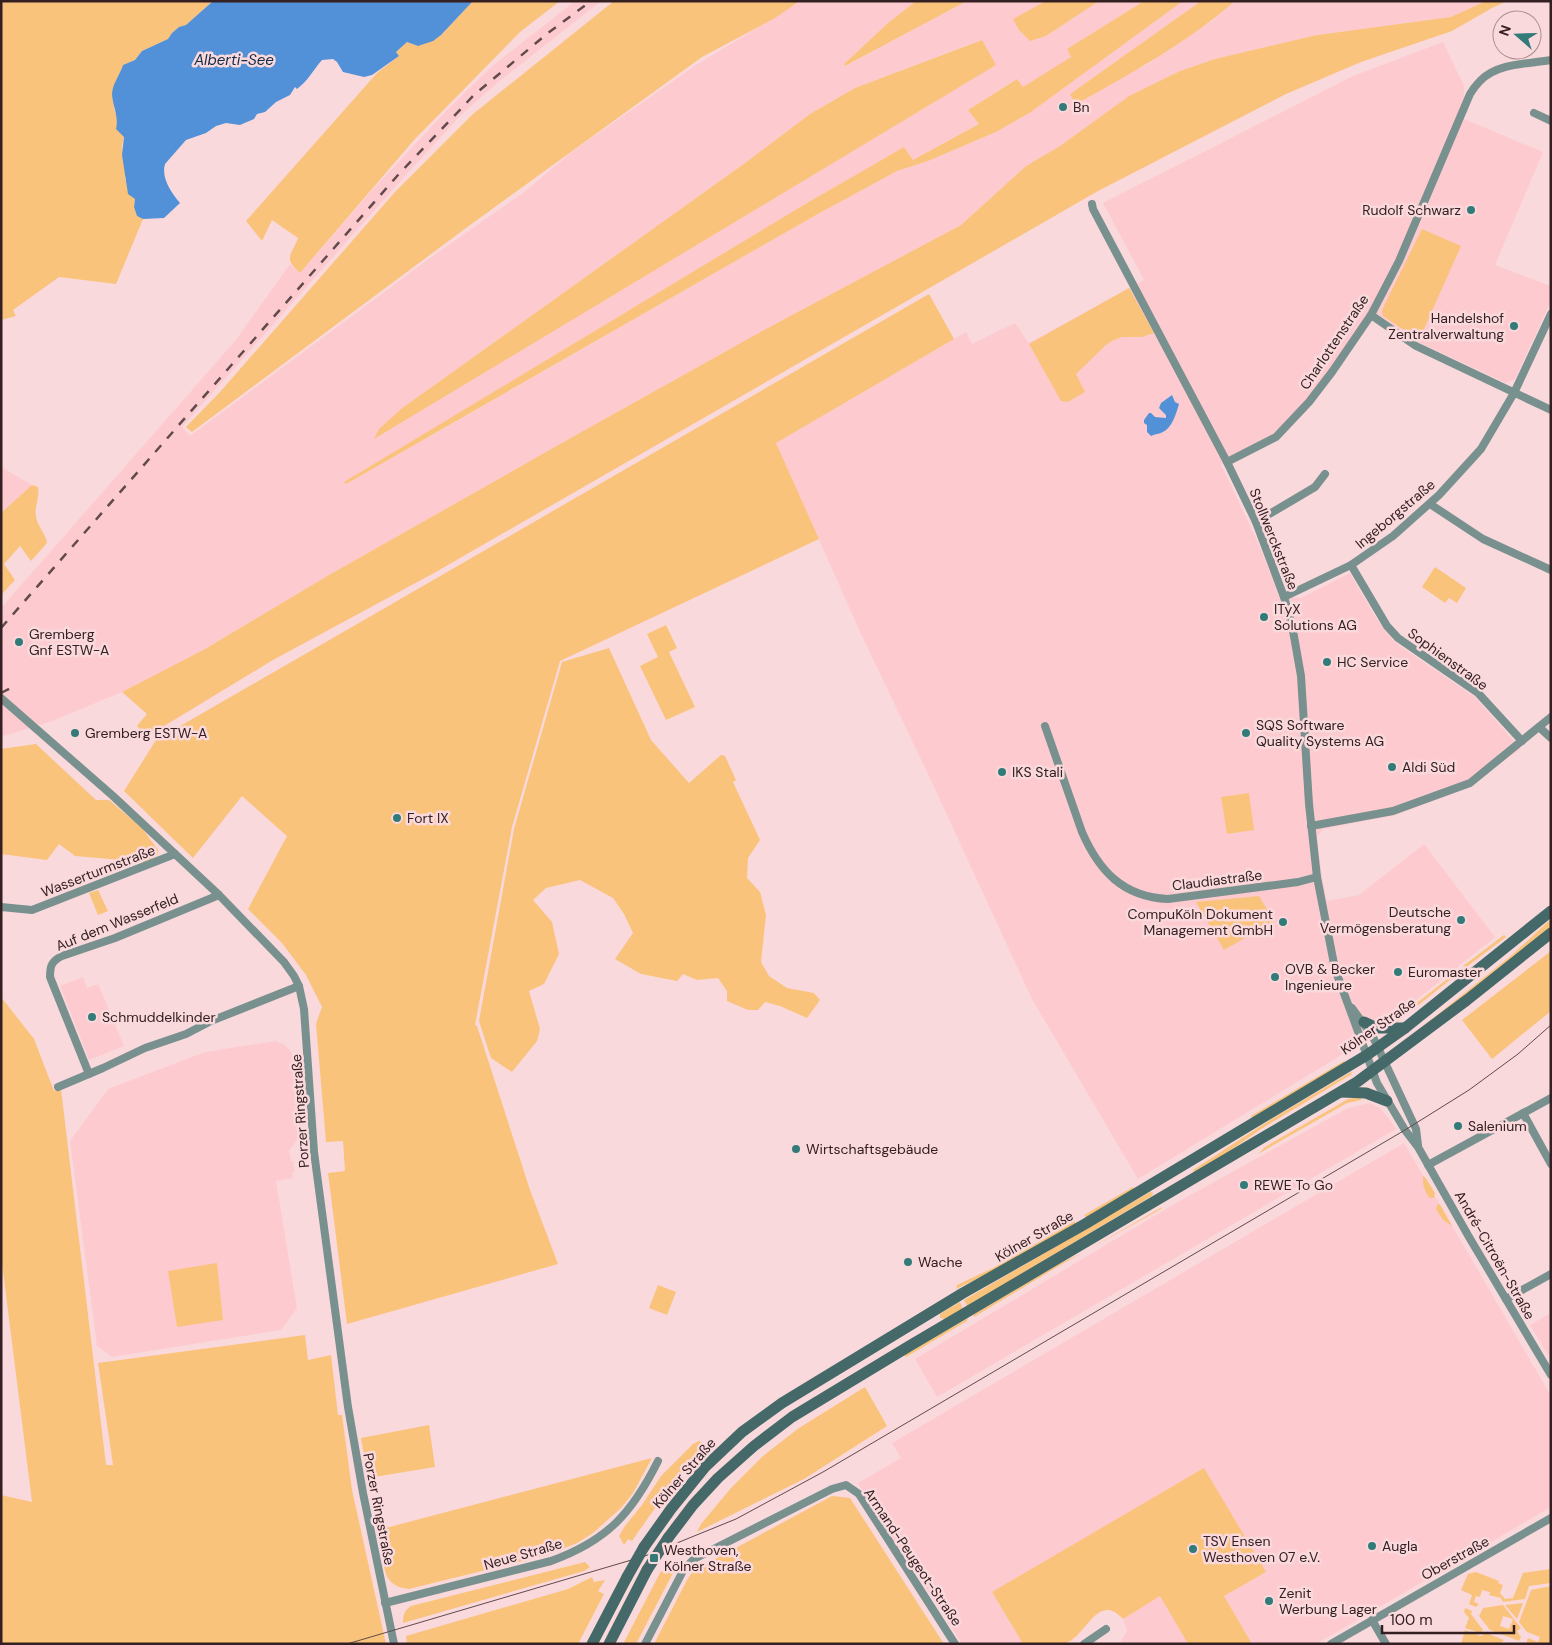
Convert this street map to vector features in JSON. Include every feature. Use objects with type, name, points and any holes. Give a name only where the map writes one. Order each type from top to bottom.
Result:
[{"type":"main road","name":"Kölner Straße","points":[[592,1644],[644,1547],[671,1509],[705,1467],[742,1432],[782,1403],[963,1293],[1166,1176],[1378,1048],[1551,911]]},
{"type":"main road","name":"Kölner Straße","points":[[609,1644],[648,1570],[668,1538],[693,1504],[718,1478],[754,1446],[792,1417],[1372,1072],[1551,933]]},
{"type":"main road","points":[[1364,1022],[1377,1028],[1405,1028]]},
{"type":"main road","points":[[1339,1092],[1366,1093],[1387,1101]]},
{"type":"main road","points":[[1166,1176],[1174,1190]]},
{"type":"street","name":"Charlottenstraße","points":[[1227,462],[1276,437],[1332,372],[1370,315],[1399,261],[1470,94],[1480,80],[1492,72],[1507,66],[1551,60]]},
{"type":"street","points":[[1534,113],[1551,121]]},
{"type":"street","name":"Stollwerckstraße","points":[[1092,204],[1227,462],[1256,522],[1284,597],[1292,625],[1301,676],[1311,826],[1317,878],[1335,969],[1372,1072]]},
{"type":"street","name":"Ingeborgstraße","points":[[1284,597],[1351,566],[1393,536],[1430,504],[1481,449],[1514,393],[1551,314]]},
{"type":"street","points":[[1370,315],[1416,346],[1551,410]]},
{"type":"street","points":[[1256,522],[1315,487],[1325,474]]},
{"type":"street","points":[[1430,504],[1483,539],[1551,570]]},
{"type":"street","name":"Sophienstraße","points":[[1351,566],[1387,626],[1398,638],[1478,693],[1522,741]]},
{"type":"street","name":"Porzer Ringstraße","points":[[1,698],[113,796],[219,895],[284,962],[294,976],[304,1009],[316,1167],[348,1407],[363,1493],[394,1644]]},
{"type":"street","points":[[1311,826],[1392,811],[1470,783],[1551,717]]},
{"type":"street","name":"Claudiastraße","points":[[1045,726],[1086,840],[1101,866],[1115,881],[1147,896],[1168,899],[1317,878]]},
{"type":"street","points":[[1539,727],[1551,738]]},
{"type":"street","name":"Wasserturmstraße","points":[[1,907],[32,910],[175,854]]},
{"type":"street","name":"Auf dem Wasserfeld","points":[[89,1074],[50,976],[51,964],[62,956],[114,938],[219,895]]},
{"type":"street","points":[[58,1087],[145,1048],[186,1034],[211,1021],[298,986]]},
{"type":"street","name":"Stollwerckstraße","points":[[1348,1004],[1364,1022],[1385,1063]]},
{"type":"street","name":"André-Citroën-Straße","points":[[1385,1063],[1416,1129],[1418,1147]]},
{"type":"street","name":"André-Citroën-Straße","points":[[1372,1072],[1387,1101],[1418,1147],[1551,1375]]},
{"type":"street","points":[[1428,1165],[1551,1098]]},
{"type":"street","points":[[1522,1113],[1551,1164]]},
{"type":"street","points":[[1506,1299],[1551,1274]]},
{"type":"street","name":"Neue Straße","points":[[385,1603],[551,1561],[581,1548],[600,1538],[622,1518],[640,1493],[658,1461]]},
{"type":"street","name":"Armand-Peugeot-Straße","points":[[645,1644],[684,1568],[694,1559],[832,1489],[846,1486],[859,1494],[955,1644]]},
{"type":"street","name":"Oberstraße","points":[[1331,1644],[1551,1518]]},
{"type":"street","points":[[1372,1620],[1386,1644]]},
{"type":"street","points":[[1084,1644],[1106,1629]]},
{"type":"shaded area","points":[[1,1],[213,1],[186,25],[179,27],[168,39],[142,51],[135,60],[123,65],[121,74],[113,89],[114,109],[124,136],[122,147],[125,179],[135,199],[134,207],[137,216],[143,219],[116,284],[59,277],[13,310],[16,316],[1,320]]},
{"type":"shaded area","points":[[473,1],[560,1],[520,32],[414,140],[300,273],[290,260],[298,238],[272,220],[262,241],[246,221],[377,73],[399,56],[396,52],[407,42],[418,46],[441,35]]},
{"type":"shaded area","points":[[575,1],[601,1],[496,84],[461,115],[182,427],[190,436],[430,258],[523,193],[573,151],[696,65],[802,1],[916,1],[888,23],[844,64],[846,66],[967,1],[1046,1],[1042,2],[1046,36],[1099,1],[1144,1],[1067,49],[1071,57],[1060,65],[1023,87],[1016,79],[968,110],[979,124],[913,160],[904,147],[807,203],[346,483],[816,215],[897,171],[928,161],[996,132],[1031,112],[1183,1],[1201,1],[1071,93],[1145,66],[1212,21],[1235,1],[1486,1],[1451,17],[1317,35],[1215,59],[1180,71],[1129,96],[1060,146],[1026,166],[961,225],[764,330],[585,430],[329,575],[205,649],[122,692],[52,721],[1,737],[1,608],[235,341],[290,264],[300,273],[376,186],[447,110],[491,67]],"holes":[[[981,40],[995,65],[375,438],[380,429],[401,409],[745,163],[810,114],[855,88]]]},
{"type":"shaded area","points":[[614,1],[800,1],[775,18],[702,57],[466,228],[192,432],[186,427],[220,392],[395,192],[473,114]]},
{"type":"shaded area","points":[[916,1],[967,1],[845,66],[844,64],[888,23]]},
{"type":"shaded area","points":[[1046,1],[1099,1],[1046,36],[1030,41],[1019,30],[1013,19]]},
{"type":"shaded area","points":[[1144,1],[1183,1],[1031,112],[996,132],[928,161],[897,171],[816,215],[346,484],[344,482],[807,203],[904,147],[913,160],[979,124],[968,110],[1017,79],[1023,87],[1071,57],[1067,49]]},
{"type":"shaded area","points":[[1201,1],[1235,1],[1178,44],[1076,104],[1070,94]]},
{"type":"shaded area","points":[[1486,1],[1507,1],[1452,31],[1361,62],[1286,94],[1098,191],[434,573],[273,660],[146,737],[137,726],[147,714],[122,692],[205,649],[329,575],[764,330],[961,225],[1026,166],[1060,146],[1129,96],[1180,71],[1215,59],[1317,35],[1451,17]]},
{"type":"shaded area","points":[[982,40],[996,65],[374,439],[379,429],[401,409],[745,163],[810,114],[855,88]]},
{"type":"shaded area","points":[[1443,42],[1464,86],[1464,119],[1543,152],[1495,265],[1551,286],[1551,301],[1515,379],[1506,383],[1418,342],[1370,313],[1321,384],[1275,435],[1221,464],[1260,547],[1279,596],[1301,598],[1350,573],[1376,618],[1393,640],[1475,697],[1521,749],[1461,790],[1396,815],[1323,829],[1317,837],[1327,901],[1359,895],[1424,844],[1495,937],[1374,1034],[1138,1179],[1032,999],[861,634],[776,443],[966,332],[972,344],[1015,323],[1029,343],[1144,280],[1103,203],[1353,76]]},
{"type":"shaded area","points":[[1422,229],[1461,246],[1419,340],[1383,316],[1382,310]]},
{"type":"shaded area","points":[[1129,288],[1154,333],[1142,337],[1122,337],[1106,345],[1076,374],[1085,392],[1068,402],[1061,401],[1029,344]]},
{"type":"shaded area","points":[[929,294],[954,339],[776,443],[819,539],[560,661],[512,827],[475,1025],[477,1026],[530,1190],[558,1264],[347,1324],[328,1173],[345,1171],[343,1141],[326,1142],[316,1024],[322,1007],[306,975],[282,943],[248,909],[287,836],[242,796],[193,858],[124,791],[156,740]]},
{"type":"shaded area","points":[[1,467],[32,485],[1,513]]},
{"type":"shaded area","points":[[32,485],[38,487],[36,516],[47,543],[31,561],[20,546],[4,564],[15,580],[1,595],[1,513]]},
{"type":"shaded area","points":[[1435,567],[1466,588],[1457,603],[1449,598],[1445,603],[1422,587]]},
{"type":"shaded area","points":[[666,625],[677,648],[669,652],[695,707],[666,720],[640,666],[658,657],[647,634]]},
{"type":"shaded area","points":[[609,648],[651,740],[689,783],[721,755],[725,756],[736,780],[733,782],[760,840],[748,858],[747,878],[760,892],[766,915],[761,962],[769,976],[787,988],[814,993],[820,1000],[807,1018],[780,1006],[765,1002],[758,1010],[748,1010],[727,1001],[727,991],[718,978],[697,980],[683,974],[677,981],[641,974],[615,959],[633,933],[624,914],[613,898],[580,880],[546,888],[533,900],[552,922],[559,954],[544,984],[529,991],[540,1029],[537,1041],[512,1072],[491,1058],[479,1021],[514,829],[562,662]]},
{"type":"shaded area","points":[[36,744],[96,800],[109,800],[142,828],[158,850],[158,854],[144,862],[75,856],[59,844],[47,860],[1,854],[1,749]]},
{"type":"shaded area","points":[[1249,793],[1254,830],[1227,834],[1221,797]]},
{"type":"shaded area","points":[[98,890],[108,911],[98,915],[89,893]]},
{"type":"shaded area","points":[[1259,896],[1274,921],[1224,950],[1196,902]]},
{"type":"shaded area","points":[[1551,919],[1551,928],[1416,1034],[1417,1031],[1512,955]]},
{"type":"shaded area","points":[[1504,935],[1506,937],[1465,968],[1463,966]]},
{"type":"shaded area","points":[[1551,951],[1551,1011],[1492,1059],[1462,1020]]},
{"type":"shaded area","name":"Schmuddelkinder","points":[[83,977],[87,988],[98,984],[124,1046],[89,1060],[60,986]]},
{"type":"shaded area","points":[[1450,977],[1451,979],[1397,1022],[1393,1024],[1385,1023],[1395,1020]]},
{"type":"shaded area","points":[[1,997],[34,1039],[54,1091],[61,1089],[106,1465],[113,1465],[98,1363],[305,1335],[308,1360],[331,1355],[338,1415],[342,1415],[352,1490],[386,1644],[1,1644],[1,1495],[32,1502],[1,1255]]},
{"type":"shaded area","points":[[276,1041],[285,1045],[292,1053],[298,1137],[289,1150],[295,1171],[292,1172],[293,1178],[276,1181],[297,1308],[281,1330],[112,1357],[97,1346],[70,1141],[108,1089],[205,1052]]},
{"type":"shaded area","points":[[1344,1061],[1346,1063],[1252,1118],[1251,1116]]},
{"type":"shaded area","points":[[1351,1072],[1352,1074],[1194,1172],[1193,1170],[1270,1120]]},
{"type":"shaded area","points":[[1361,1097],[1361,1100],[1347,1103],[1258,1154],[1265,1147],[1348,1099]]},
{"type":"shaded area","points":[[1370,1103],[1380,1108],[1396,1129],[937,1397],[915,1359],[1176,1203],[1348,1108]]},
{"type":"shaded area","points":[[1404,1143],[1551,1396],[1551,1507],[1316,1644],[1252,1644],[1224,1596],[1266,1572],[992,1592],[1023,1644],[962,1644],[858,1483],[901,1458],[892,1443]]},
{"type":"shaded area","points":[[1423,1176],[1435,1193],[1434,1198],[1430,1198],[1425,1191]]},
{"type":"shaded area","points":[[1133,1187],[1135,1189],[1086,1218],[1084,1215]]},
{"type":"shaded area","points":[[1150,1192],[1153,1193],[1152,1196],[967,1306],[964,1300]]},
{"type":"shaded area","points":[[1439,1204],[1452,1226],[1443,1220],[1436,1209]]},
{"type":"shaded area","points":[[1162,1207],[1161,1209],[1087,1250]]},
{"type":"shaded area","points":[[1075,1221],[1075,1224],[985,1275],[956,1289],[957,1285],[997,1266]]},
{"type":"shaded area","points":[[1083,1252],[974,1317],[973,1315],[1057,1265]]},
{"type":"shaded area","points":[[217,1263],[223,1320],[177,1327],[168,1271]]},
{"type":"shaded area","points":[[658,1285],[676,1292],[667,1315],[649,1308]]},
{"type":"shaded area","points":[[960,1302],[963,1309],[945,1319],[940,1318],[940,1314]]},
{"type":"shaded area","points":[[1551,1313],[1551,1360],[1530,1325]]},
{"type":"shaded area","points":[[968,1318],[967,1321],[906,1357],[904,1355]]},
{"type":"shaded area","points":[[865,1387],[887,1426],[804,1479],[697,1532],[701,1524],[731,1488],[763,1456],[799,1428]]},
{"type":"shaded area","points":[[429,1425],[435,1467],[368,1478],[361,1438]]},
{"type":"shaded area","points":[[699,1441],[710,1446],[678,1479],[632,1541],[628,1539],[624,1545],[619,1536],[661,1476],[693,1444]]},
{"type":"shaded area","points":[[652,1458],[633,1493],[621,1508],[593,1533],[577,1543],[547,1555],[409,1589],[395,1585],[386,1574],[378,1530]]},
{"type":"shaded area","points":[[1204,1468],[1266,1572],[1224,1596],[1252,1644],[1188,1644],[1160,1596],[1123,1619],[1114,1612],[1106,1610],[1099,1612],[1073,1639],[1066,1643],[1023,1644],[992,1592]]},
{"type":"shaded area","points":[[832,1496],[850,1498],[944,1644],[654,1644],[693,1571]]},
{"type":"shaded area","points":[[585,1562],[590,1567],[584,1571],[403,1623],[404,1613],[411,1606]]},
{"type":"shaded area","points":[[1551,1569],[1551,1583],[1529,1586],[1525,1599],[1503,1602],[1501,1598],[1489,1595],[1490,1592],[1482,1590],[1480,1597],[1476,1596],[1474,1602],[1479,1604],[1476,1607],[1469,1604],[1472,1595],[1461,1590],[1468,1574],[1476,1572],[1499,1581],[1498,1583],[1503,1585],[1500,1593],[1505,1599],[1513,1598],[1523,1573]]},
{"type":"shaded area","points":[[661,1571],[666,1574],[668,1571],[673,1573],[636,1644],[623,1644]]},
{"type":"shaded area","points":[[592,1577],[594,1582],[605,1580],[598,1591],[604,1594],[578,1644],[407,1644],[406,1636],[568,1589]]},
{"type":"shaded area","points":[[1551,1586],[1551,1644],[1526,1644],[1528,1638],[1538,1642],[1540,1637],[1527,1632],[1519,1622],[1531,1590]]},
{"type":"shaded area","points":[[1160,1595],[1188,1644],[1120,1644],[1127,1631],[1123,1619]]},
{"type":"shaded area","points":[[1523,1603],[1517,1619],[1505,1605]]},
{"type":"shaded area","points":[[1503,1605],[1521,1628],[1517,1631],[1521,1637],[1519,1641],[1490,1630],[1479,1616],[1483,1608]],"holes":[[[1503,1616],[1513,1619],[1509,1629],[1500,1626]]]},
{"type":"shaded area","points":[[1465,1608],[1472,1611],[1471,1614],[1483,1630],[1480,1633],[1465,1628],[1469,1618],[1464,1612]]},
{"type":"shaded area","points":[[1465,1630],[1481,1636],[1486,1633],[1504,1640],[1500,1644],[1461,1644]]},
{"type":"water","name":"Alberti-See","points":[[213,1],[473,1],[433,41],[418,46],[407,42],[396,52],[399,56],[372,75],[364,77],[343,72],[333,59],[322,60],[301,86],[297,89],[295,87],[290,95],[276,102],[265,112],[257,114],[254,119],[240,125],[226,123],[216,126],[206,133],[186,140],[165,164],[164,169],[168,185],[180,203],[164,218],[143,219],[137,216],[134,207],[135,199],[128,194],[122,155],[124,137],[116,129],[116,116],[112,95],[113,87],[123,65],[135,60],[142,51],[168,39],[179,27],[186,25]]},
{"type":"water","points":[[1172,395],[1175,402],[1179,404],[1173,420],[1162,433],[1151,436],[1147,432],[1147,425],[1144,423],[1144,420],[1149,413],[1155,417],[1166,418],[1166,415],[1159,408],[1161,403]]},
{"type":"tram line","points":[[347,1644],[645,1556],[736,1519],[823,1472],[1405,1130],[1469,1090],[1518,1054],[1551,1025]]},
{"type":"railway","points":[[1,628],[398,175],[474,95],[548,33],[591,1]]},
{"type":"railway","points":[[1,693],[11,688]]},
{"type":"place","name":"Bn","points":[[1063,107]]},
{"type":"place","name":"Rudolf Schwarz","points":[[1471,210]]},
{"type":"place","name":"Handelshof Zentralverwaltung","points":[[1514,326]]},
{"type":"place","name":"ITyX Solutions AG","points":[[1264,617]]},
{"type":"place","name":"Gremberg Gnf ESTW-A","points":[[19,642]]},
{"type":"place","name":"HC Service","points":[[1327,662]]},
{"type":"place","name":"Gremberg ESTW-A","points":[[75,733]]},
{"type":"place","name":"SQS Software Quality Systems AG","points":[[1246,733]]},
{"type":"place","name":"Aldi Süd","points":[[1392,767]]},
{"type":"place","name":"IKS Stali","points":[[1002,772]]},
{"type":"place","name":"Fort IX","points":[[397,818]]},
{"type":"place","name":"Deutsche Vermögensberatung","points":[[1461,920]]},
{"type":"place","name":"CompuKöln Dokument Management GmbH","points":[[1283,922]]},
{"type":"place","name":"Euromaster","points":[[1398,972]]},
{"type":"place","name":"OVB & Becker Ingenieure","points":[[1275,977]]},
{"type":"place","name":"Schmuddelkinder","points":[[92,1017]]},
{"type":"place","name":"Salenium","points":[[1458,1126]]},
{"type":"place","name":"Wirtschaftsgebäude","points":[[796,1149]]},
{"type":"place","name":"REWE To Go","points":[[1244,1185]]},
{"type":"place","name":"Wache","points":[[908,1262]]},
{"type":"place","name":"Augla","points":[[1372,1546]]},
{"type":"place","name":"TSV Ensen Westhoven 07 e.V.","points":[[1193,1549]]},
{"type":"place","name":"Westhoven, Kölner Straße","points":[[654,1558]]},
{"type":"place","name":"Zenit Werbung Lager","points":[[1269,1601]]}]
